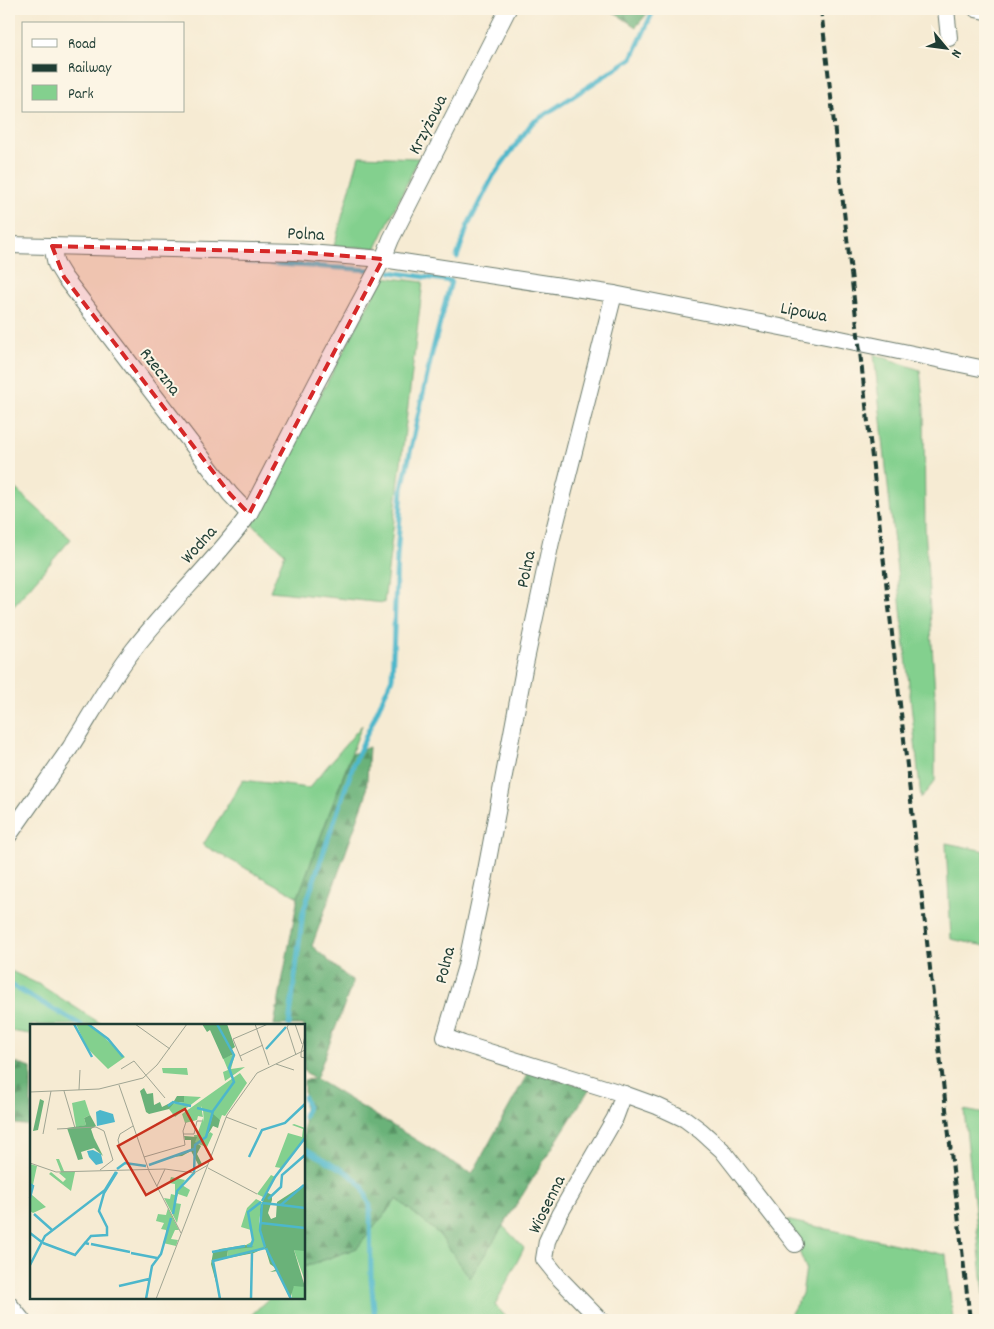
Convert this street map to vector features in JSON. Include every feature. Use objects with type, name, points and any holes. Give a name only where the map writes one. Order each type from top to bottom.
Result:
[{"type":"street","name":"Krzyżowa","points":[[383,259],[391,239],[508,9]]},
{"type":"street","points":[[946,9],[949,38]]},
{"type":"street","points":[[976,9],[985,11]]},
{"type":"street","name":"Polna","points":[[9,245],[296,252],[383,259],[614,294],[551,542],[468,957],[445,1036],[463,1044],[624,1094],[685,1119],[722,1150],[795,1244]]},
{"type":"street","name":"Rzeczna","points":[[52,246],[56,264],[64,277],[230,494],[249,514]]},
{"type":"street","name":"Wodna","points":[[9,834],[68,750],[117,673],[134,650],[236,532],[249,514],[383,259]]},
{"type":"street","name":"Lipowa","points":[[614,294],[985,369]]},
{"type":"street","name":"Wiosenna","points":[[600,1320],[560,1279],[544,1259],[547,1241],[559,1215],[615,1118],[624,1094]]},
{"type":"street","points":[[9,1304],[22,1320]]},
{"type":"highlighted area","points":[[52,246],[296,252],[383,259],[249,514],[230,494],[64,277]]},
{"type":"green space","points":[[609,9],[651,9],[636,27]]},
{"type":"green space","points":[[359,156],[419,158],[376,248],[334,246]]},
{"type":"green space","points":[[383,277],[423,282],[384,603],[270,591],[285,553],[252,524]]},
{"type":"green space","points":[[874,354],[920,370],[924,409],[925,526],[935,695],[935,781],[921,798]]},
{"type":"green space","points":[[9,483],[71,539],[9,611]]},
{"type":"green space","points":[[362,725],[298,897],[203,845],[243,780],[309,788]]},
{"type":"green space","points":[[369,747],[366,796],[312,946],[353,982],[316,1079],[472,1174],[529,1071],[590,1088],[470,1278],[439,1234],[397,1199],[357,1248],[305,1267],[305,1080],[315,1079],[305,1072],[305,1024],[274,1024],[298,897],[352,754]]},
{"type":"green space","points":[[946,843],[985,851],[985,946],[951,939]]},
{"type":"green space","points":[[9,970],[40,985],[101,1024],[30,1024],[30,1034],[9,1031]]},
{"type":"green space","points":[[9,1061],[30,1068],[30,1126],[9,1123]]},
{"type":"green space","points":[[964,1110],[985,1114],[985,1303]]},
{"type":"green space","points":[[397,1199],[439,1234],[470,1277],[503,1226],[524,1248],[495,1305],[509,1320],[246,1320],[268,1299],[305,1299],[305,1267],[357,1248]]},
{"type":"green space","points":[[786,1220],[946,1255],[953,1320],[787,1320],[802,1294],[806,1268]]},
{"type":"waterway","points":[[457,257],[468,225],[493,176],[532,123],[632,58],[654,9]]},
{"type":"waterway","points":[[247,262],[372,270]]},
{"type":"waterway","points":[[289,1024],[303,912],[354,763],[392,678],[402,489],[432,353],[451,281],[391,272]]},
{"type":"waterway","points":[[9,984],[79,1024]]},
{"type":"waterway","points":[[305,1100],[307,1106],[305,1113]]},
{"type":"waterway","points":[[305,1149],[348,1173],[362,1186],[370,1205],[371,1279],[375,1320]]},
{"type":"railway","points":[[821,9],[970,1320]]}]
